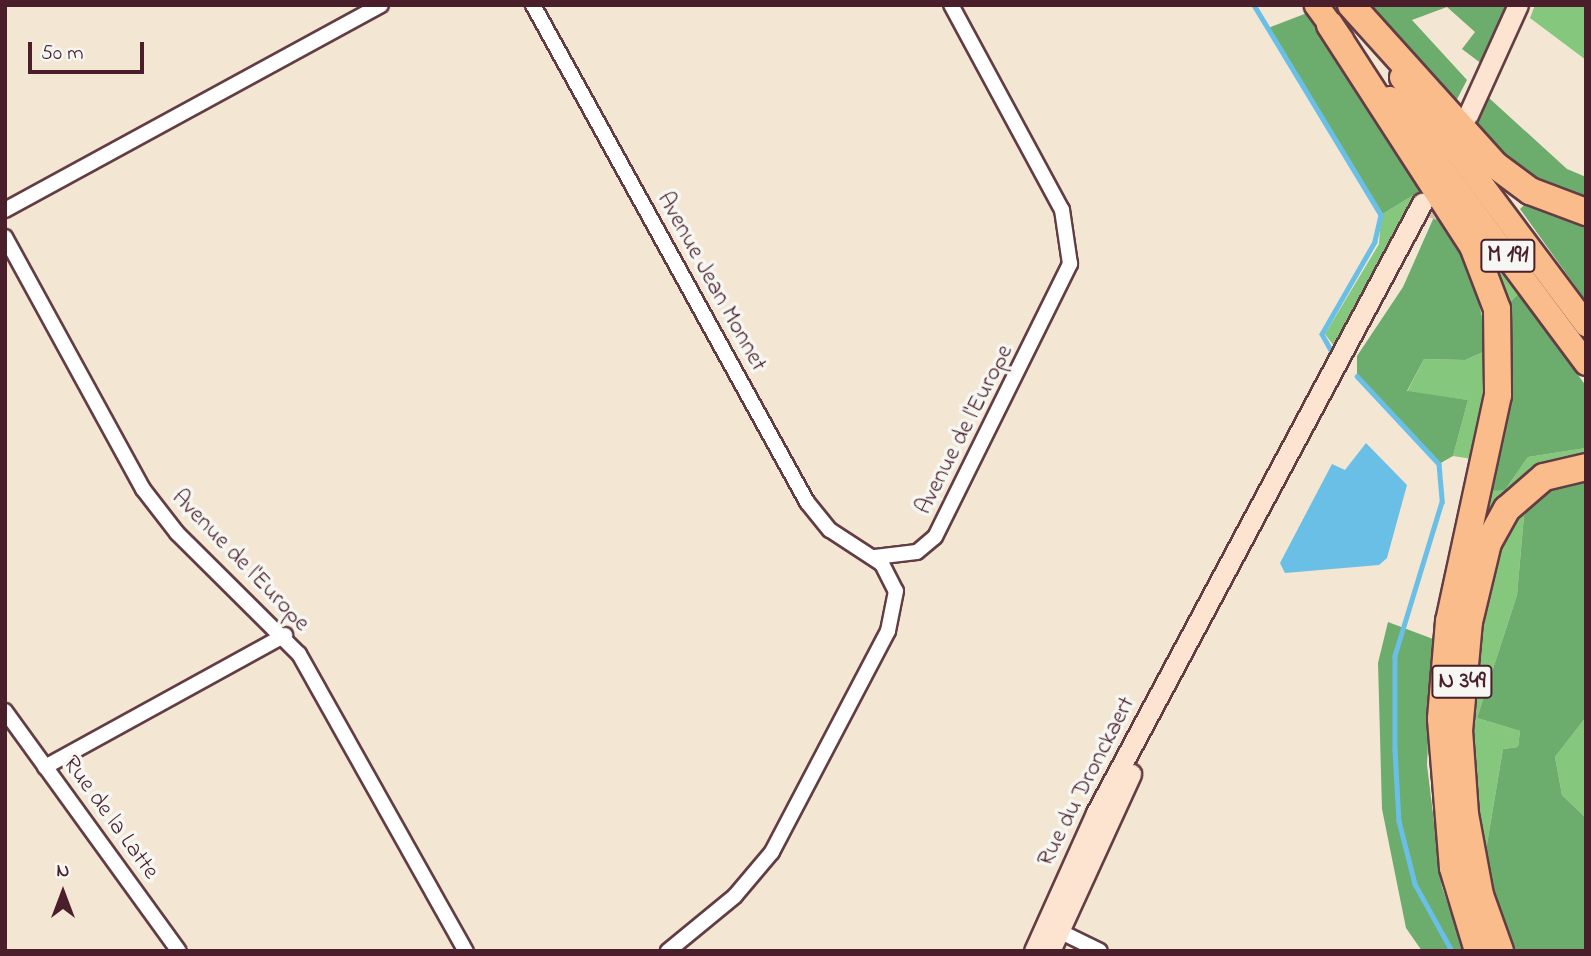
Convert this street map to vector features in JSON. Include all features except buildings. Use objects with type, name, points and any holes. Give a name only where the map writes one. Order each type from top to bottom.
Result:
[{"type":"highway","points":[[1351,5],[1495,166],[1530,191],[1586,212]]},
{"type":"highway","points":[[1330,12],[1473,246],[1497,309],[1498,396],[1456,581],[1441,705],[1448,838],[1464,917],[1478,951]]},
{"type":"highway","name":"M 191","points":[[1330,12],[1586,324]]},
{"type":"highway","name":"M 191","points":[[1330,12],[1586,363]]},
{"type":"highway","name":"N 349","points":[[1500,951],[1480,895],[1465,814],[1459,731],[1469,622],[1488,543],[1507,509],[1544,477],[1586,467]]},
{"type":"main road","points":[[1468,115],[1518,5]]},
{"type":"main road","name":"Rue du Dronckaert","points":[[1034,951],[1052,927],[1096,813],[1425,210]]},
{"type":"main road","name":"Rue du Dronckaert","points":[[1050,951],[1052,927]]},
{"type":"street","points":[[5,210],[381,5]]},
{"type":"street","name":"Avenue Jean Monnet","points":[[533,5],[807,502],[830,530],[875,557]]},
{"type":"street","name":"Avenue de l'Europe","points":[[875,557],[917,552],[935,537],[1070,264],[1062,210],[951,5]]},
{"type":"street","name":"Avenue de l'Europe","points":[[5,237],[151,501],[285,635],[466,951]]},
{"type":"street","points":[[668,951],[745,885],[792,816],[895,610],[893,581],[875,557]]},
{"type":"street","points":[[45,767],[285,635]]},
{"type":"street","name":"Rue de la Latte","points":[[5,711],[179,951]]},
{"type":"street","points":[[1052,927],[1100,951]]},
{"type":"green space","points":[[1365,5],[1509,5],[1482,64],[1462,49],[1475,32],[1447,7],[1412,20],[1467,80],[1454,105]]},
{"type":"green space","points":[[1535,5],[1586,5],[1586,60],[1530,18]]},
{"type":"green space","points":[[1307,13],[1425,188],[1381,215],[1268,28]]},
{"type":"green space","points":[[1489,98],[1567,169],[1586,177],[1586,200],[1542,186],[1474,130]]},
{"type":"green space","points":[[1425,188],[1337,350],[1325,334],[1379,244],[1381,215]]},
{"type":"green space","points":[[1530,200],[1586,219],[1586,301],[1520,209]]},
{"type":"green space","points":[[1438,208],[1469,263],[1490,349],[1465,360],[1424,359],[1407,391],[1468,400],[1453,456],[1439,464],[1357,376],[1357,356],[1403,287]]},
{"type":"green space","points":[[1490,253],[1519,293],[1504,308],[1487,256]]},
{"type":"green space","points":[[1519,293],[1586,386],[1586,448],[1528,457],[1505,490],[1489,491],[1504,308]]},
{"type":"green space","points":[[1490,349],[1472,459],[1453,456],[1468,400],[1407,392],[1424,359],[1465,360]]},
{"type":"green space","points":[[1586,448],[1586,459],[1481,536],[1485,489],[1505,490],[1528,457]]},
{"type":"green space","points":[[1586,479],[1586,717],[1555,757],[1562,795],[1586,818],[1586,951],[1511,951],[1485,856],[1503,749],[1518,747],[1520,731],[1477,718],[1517,595],[1524,516],[1541,490]]},
{"type":"green space","points":[[1541,490],[1524,516],[1517,595],[1477,718],[1520,731],[1518,747],[1503,749],[1485,856],[1472,784],[1477,641],[1499,548],[1515,517]]},
{"type":"green space","points":[[1388,622],[1433,639],[1427,765],[1442,887],[1464,951],[1422,951],[1406,928],[1382,809],[1378,663]]},
{"type":"green space","points":[[1586,717],[1586,818],[1562,795],[1555,757]]},
{"type":"water","points":[[1366,443],[1407,485],[1387,558],[1379,565],[1285,573],[1280,563],[1332,464],[1345,470]]},
{"type":"waterway","points":[[1254,5],[1381,215],[1375,242],[1322,334],[1331,350]]},
{"type":"waterway","points":[[1357,376],[1439,464],[1442,502],[1395,656],[1395,750],[1399,821],[1415,884],[1452,951]]},
{"type":"tunnel","points":[[1427,216],[1440,184]]}]
